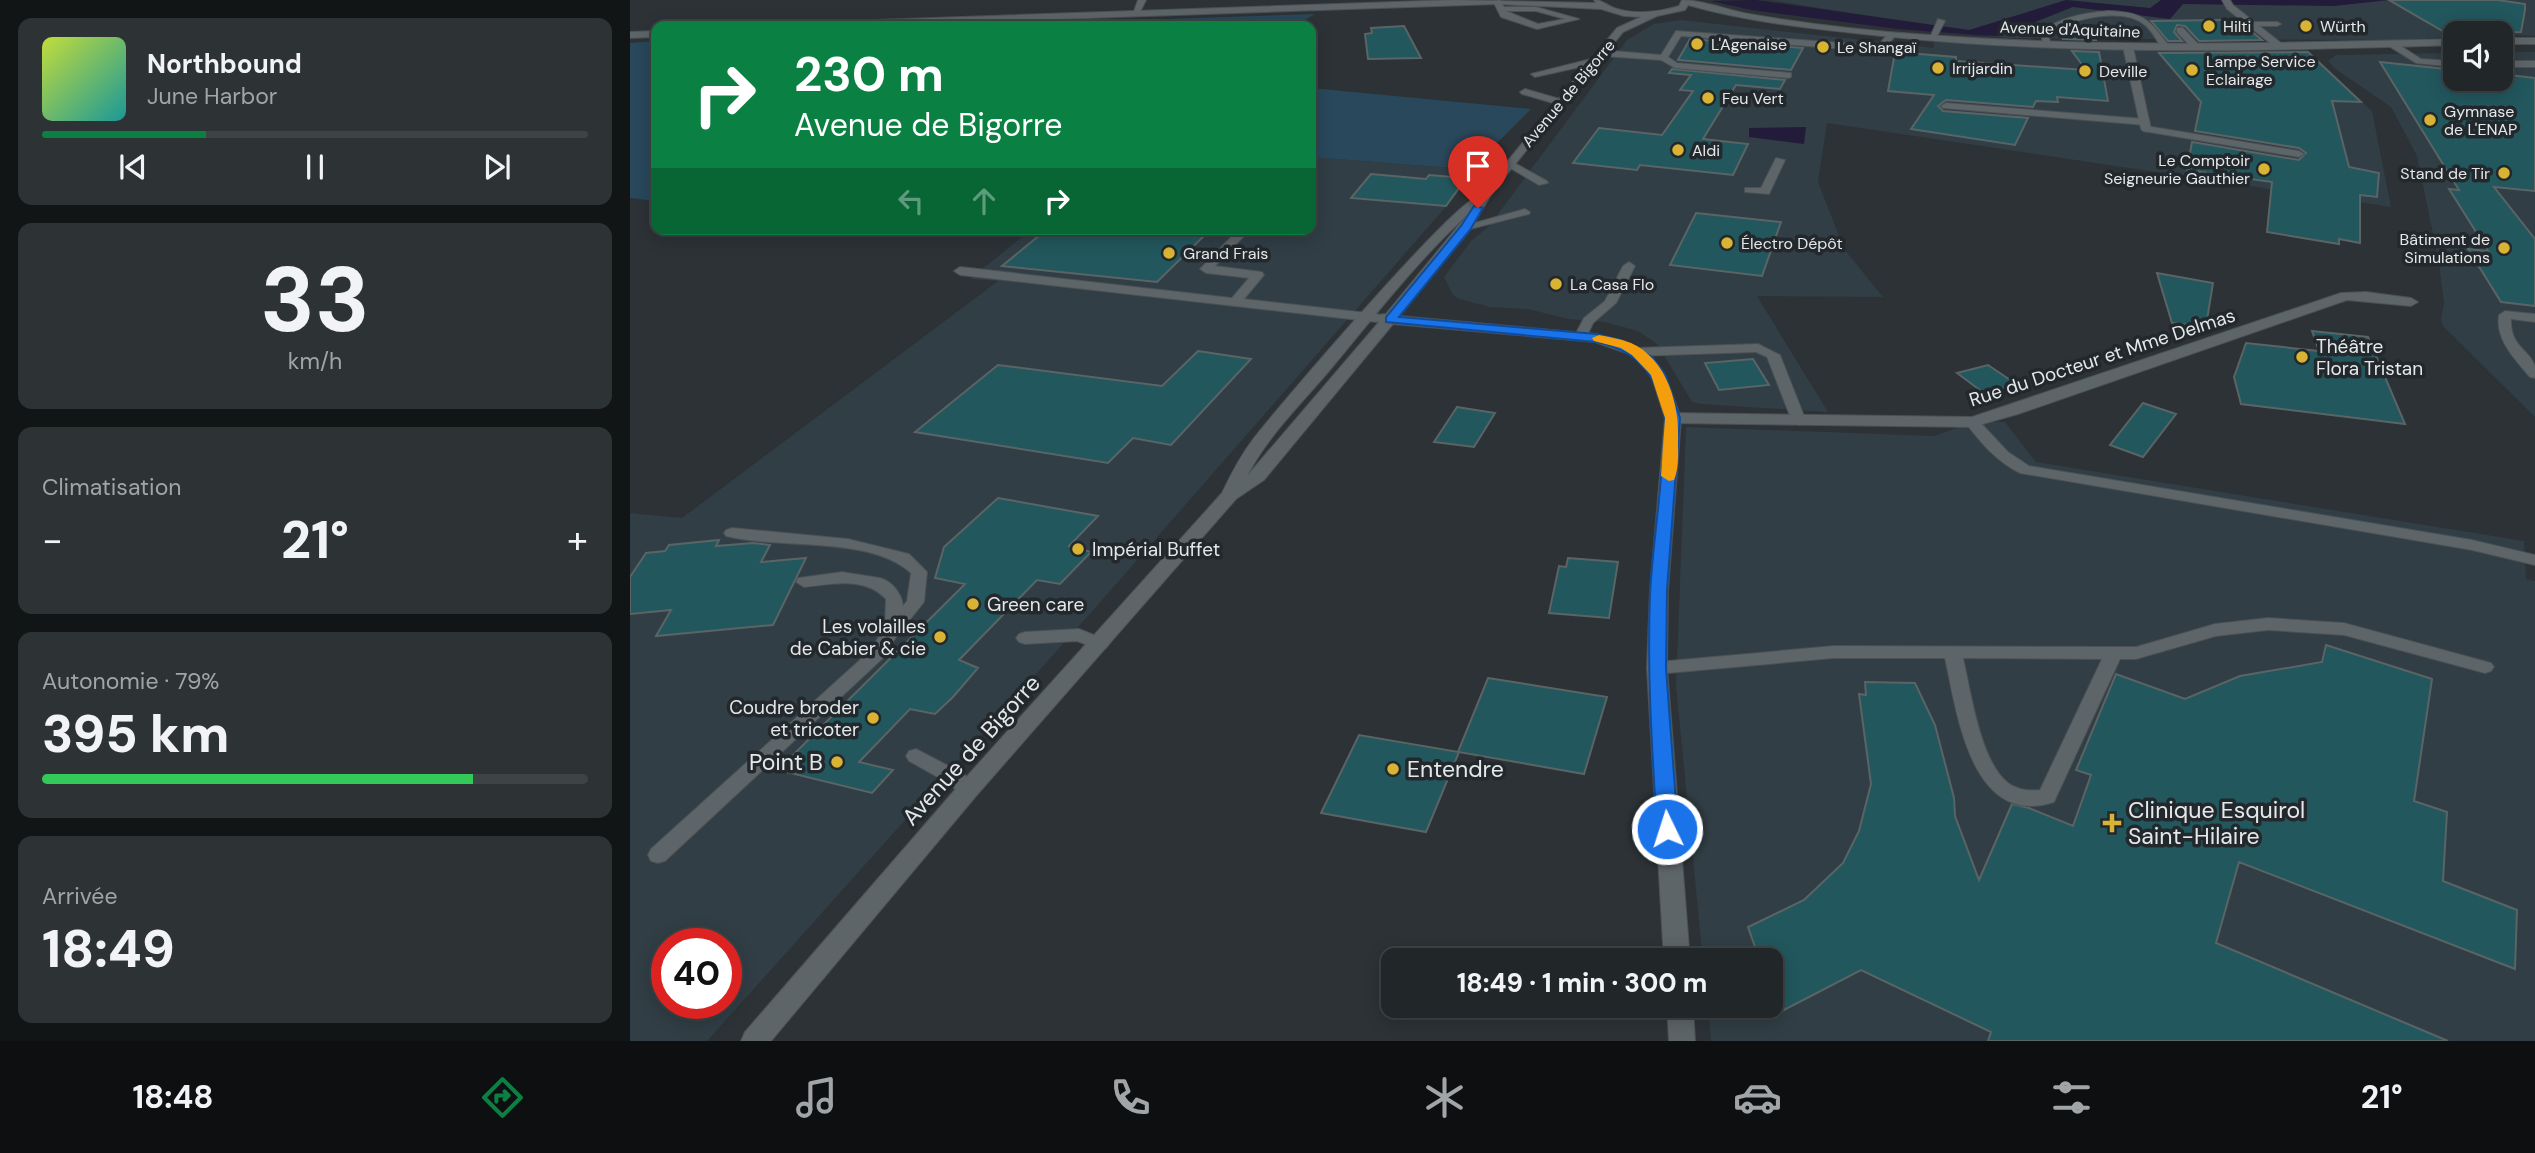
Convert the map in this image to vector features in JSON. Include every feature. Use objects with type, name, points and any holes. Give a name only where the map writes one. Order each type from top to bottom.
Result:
[{"type":"street","name":"Avenue de Bigorre","points":[[1230,495],[1240,468],[1378,318],[1466,228],[1489,189],[1509,163],[1619,30],[1655,13],[1682,8],[1687,1]]},
{"type":"street","name":"Avenue d'Aquitaine","points":[[1687,1],[1739,15],[1892,35],[2048,46],[2165,47],[2443,42]]},
{"type":"street","points":[[912,21],[1379,2],[1603,5],[1655,13],[1739,15]]},
{"type":"street","points":[[2228,4],[2278,45]]},
{"type":"street","name":"Avenue de Bigorre","points":[[1603,5],[1616,14],[1619,30]]},
{"type":"street","points":[[630,35],[651,34]]},
{"type":"street","points":[[2513,41],[2535,41]]},
{"type":"street","points":[[2128,47],[2145,126]]},
{"type":"street","name":"Avenue de Bigorre","points":[[754,1041],[968,790],[1230,495],[1258,476],[1326,394],[1378,318],[1430,256],[1426,247],[1489,189]]},
{"type":"street","name":"Rue du Docteur et Mme Delmas","points":[[1673,418],[1972,422],[2012,411],[2346,296],[2411,302]]},
{"type":"street","points":[[1378,318],[1580,337],[1617,343],[1637,352],[1658,374],[1673,418],[1659,590],[1657,668],[1675,948]]},
{"type":"street","points":[[1681,1018],[1682,1041]]},
{"type":"lane","points":[[1136,12],[1142,0]]},
{"type":"lane","points":[[1501,3],[1551,11],[1575,19],[1537,27],[1504,15],[1501,3]]},
{"type":"lane","points":[[2048,46],[2045,32],[2057,23],[2082,15],[2120,15],[2146,22],[2165,47]]},
{"type":"lane","points":[[1932,38],[1941,21]]},
{"type":"lane","points":[[2251,24],[2277,24]]},
{"type":"lane","points":[[2180,30],[2195,46]]},
{"type":"lane","points":[[1663,58],[1679,33],[1870,47],[1883,45],[1892,35]]},
{"type":"lane","points":[[2390,43],[2419,61],[2443,63]]},
{"type":"lane","points":[[1535,74],[1599,57],[1663,58],[1675,65],[1788,75]]},
{"type":"lane","points":[[2513,64],[2535,64]]},
{"type":"lane","points":[[1525,92],[1560,102]]},
{"type":"lane","points":[[1946,106],[2145,126],[2299,154]]},
{"type":"lane","points":[[1749,190],[1765,192],[1780,160]]},
{"type":"lane","points":[[1509,163],[1531,179],[1543,183]]},
{"type":"lane","points":[[1466,228],[1525,212]]},
{"type":"lane","points":[[1237,300],[1258,275],[1206,269],[1239,235]]},
{"type":"lane","points":[[1580,337],[1588,321],[1609,303],[1629,266]]},
{"type":"lane","points":[[960,271],[1237,300],[1378,318]]},
{"type":"lane","points":[[2535,318],[2505,315],[2503,322],[2508,340],[2535,373]]},
{"type":"lane","points":[[1637,352],[1748,347],[1773,355],[1799,421]]},
{"type":"lane","points":[[1972,422],[1997,451],[2025,470],[2472,545],[2535,560]]},
{"type":"lane","points":[[732,533],[848,544],[903,558],[919,572],[915,602],[884,642]]},
{"type":"lane","points":[[658,855],[877,653],[894,626],[894,598],[880,583],[842,577],[804,582]]},
{"type":"lane","points":[[1657,668],[1834,652],[2136,653],[2215,631],[2268,624],[2344,629],[2485,667]]},
{"type":"lane","points":[[1025,638],[1079,635],[1100,644]]},
{"type":"lane","points":[[1952,654],[1981,760],[2000,787],[2032,799],[2047,797],[2114,653]]},
{"type":"lane","points":[[916,755],[957,779],[968,790]]},
{"type":"shaded area","points":[[1756,0],[1969,30],[2066,0],[2150,8],[2161,0],[2389,0],[2334,6],[2183,4],[2170,19],[2073,7],[2000,36],[1898,29],[1752,10],[1711,1]]},
{"type":"shaded area","points":[[1770,0],[2535,0],[2535,36],[2513,35],[2513,21],[2443,21],[2443,37],[2426,38],[2433,43],[2305,45],[2311,56],[2372,111],[2391,207],[1827,123],[1818,182],[1844,249],[1883,297],[1757,296],[1828,412],[1692,402],[1657,344],[1638,331],[1605,322],[1568,319],[1528,309],[1490,307],[1459,299],[1453,295],[1444,277],[1471,241],[1489,226],[1627,40],[1654,24],[1681,20],[1934,48],[1933,38],[2093,47],[2401,40],[2006,38]]},
{"type":"shaded area","points":[[1315,14],[1303,21],[1161,21]]},
{"type":"shaded area","points":[[651,41],[651,200],[630,198],[630,43]]},
{"type":"shaded area","points":[[2513,52],[2535,52],[2535,417],[2443,326],[2441,318],[2444,304],[2439,263],[2417,156],[2391,107],[2334,68],[2328,61],[2336,55],[2443,53],[2443,91],[2513,91]]},
{"type":"shaded area","points":[[1316,88],[1531,109],[1494,146],[1478,170],[1316,157]]},
{"type":"shaded area","points":[[1806,127],[1804,144],[1749,137],[1749,128]]},
{"type":"shaded area","points":[[1316,157],[1478,170],[1096,607],[742,1002],[742,928],[651,928],[651,1019],[727,1019],[707,1041],[630,1041],[630,513],[682,518],[998,281],[970,279],[1025,235],[1316,235]]},
{"type":"shaded area","name":"Clinique Esquirol Saint-Hilaire","points":[[1972,422],[2005,422],[2036,462],[2524,541],[2526,579],[2535,581],[2535,1041],[1711,1041],[1709,1018],[1783,1018],[1783,948],[1702,948],[1676,686],[1686,427],[1935,436]]},
{"type":"building","points":[[2389,0],[2498,0],[2525,4],[2521,32],[2513,32],[2513,21],[2443,21],[2443,31]]},
{"type":"building","points":[[2237,20],[2262,40],[2199,41],[2185,26],[2177,25],[2174,32],[2182,41],[2168,41],[2151,21]]},
{"type":"building","points":[[1404,26],[1421,58],[1368,59],[1365,34],[1372,33],[1371,28]]},
{"type":"building","points":[[2070,26],[2094,27],[2096,40],[2063,39],[2058,31]]},
{"type":"building","points":[[1690,39],[1803,48],[1791,70],[1678,60]]},
{"type":"building","points":[[2072,51],[2099,52],[2108,101],[2057,97],[2058,102],[2036,101],[2033,107],[1946,100],[1938,106],[1943,111],[2028,118],[2015,145],[1911,129],[1934,95],[1888,91],[1895,52],[1956,57],[1956,61],[2086,70]]},
{"type":"building","points":[[2308,52],[2361,102],[2332,101],[2349,167],[2379,173],[2377,197],[2360,195],[2360,243],[2339,239],[2339,244],[2267,232],[2272,182],[2187,170],[2192,142],[2299,160],[2306,153],[2299,148],[2195,131],[2201,102],[2159,53]]},
{"type":"building","points":[[2380,62],[2443,69],[2443,91],[2513,91],[2513,75],[2535,78],[2535,191],[2494,187],[2535,239],[2535,306],[2501,302],[2468,249],[2488,251],[2449,189],[2459,190]]},
{"type":"building","name":"Aldi","points":[[1672,69],[1785,80],[1780,89],[1736,85],[1703,139],[1748,144],[1733,175],[1640,165],[1637,170],[1573,163],[1599,128],[1662,135],[1693,91],[1680,90],[1691,75],[1669,73]]},
{"type":"building","points":[[1371,174],[1426,179],[1429,175],[1466,178],[1446,206],[1351,198]]},
{"type":"building","name":"Électro Dépôt","points":[[1696,213],[1781,222],[1762,276],[1670,265]]},
{"type":"building","points":[[1040,235],[1205,235],[1157,282],[1002,266]]},
{"type":"building","points":[[2157,273],[2213,283],[2206,326],[2172,323]]},
{"type":"building","points":[[2312,331],[2368,337],[2405,424],[2241,404],[2234,377],[2246,343],[2319,351]]},
{"type":"building","points":[[1198,351],[1251,359],[1171,445],[1133,438],[1108,463],[915,432],[998,365],[1162,386]]},
{"type":"building","points":[[1753,359],[1769,385],[1719,390],[1705,363]]},
{"type":"building","points":[[1988,365],[2016,384],[1985,394],[1957,373]]},
{"type":"building","points":[[2143,403],[2176,414],[2143,457],[2110,445]]},
{"type":"building","points":[[1457,407],[1495,413],[1474,447],[1434,442]]},
{"type":"building","points":[[998,498],[1098,516],[1069,546],[1091,552],[1060,584],[1037,580],[959,660],[978,668],[953,697],[935,714],[910,709],[859,762],[893,770],[872,793],[778,770],[965,584],[935,578],[944,547]]},
{"type":"building","points":[[719,540],[716,546],[753,543],[770,545],[761,562],[806,558],[773,625],[656,636],[671,610],[630,614],[630,577],[646,553],[665,551],[669,545]]},
{"type":"building","points":[[1568,558],[1618,562],[1609,618],[1549,613],[1559,566],[1566,567]]},
{"type":"building","points":[[2326,645],[2432,679],[2414,801],[2447,812],[2443,881],[2517,910],[2515,969],[2239,862],[2216,943],[2448,1041],[1988,1041],[1991,1032],[1861,970],[1783,1010],[1783,948],[1755,948],[1748,927],[1804,900],[1843,863],[1859,831],[1871,784],[1859,694],[1866,695],[1865,682],[1915,683],[1935,725],[1954,798],[1955,816],[1979,880],[2012,804],[2073,826],[2091,775],[2076,770],[2116,674],[2185,699],[2240,676],[2322,662]]},
{"type":"building","points":[[1488,678],[1607,697],[1584,774],[1459,752],[1426,832],[1321,813],[1359,735],[1458,752]]},
{"type":"slow traffic","points":[[1599,338],[1637,352],[1658,374],[1673,418],[1669,476]]},
{"type":"place","name":"Hilti","points":[[2209,26]]},
{"type":"place","name":"Würth","points":[[2306,26]]},
{"type":"place","name":"L'Agenaise","points":[[1697,44]]},
{"type":"place","name":"Le Shangaï","points":[[1823,47]]},
{"type":"place","name":"Irrijardin","points":[[1938,68]]},
{"type":"place","name":"Lampe Service Eclairage","points":[[2192,70]]},
{"type":"place","name":"Deville","points":[[2085,71]]},
{"type":"place","name":"Feu Vert","points":[[1708,98]]},
{"type":"place","name":"Gymnase de L'ENAP","points":[[2430,120]]},
{"type":"place","name":"Aldi","points":[[1678,150]]},
{"type":"place","name":"Le Comptoir Seigneurie Gauthier","points":[[2264,169]]},
{"type":"place","name":"Stand de Tir","points":[[2504,173]]},
{"type":"place","name":"Électro Dépôt","points":[[1727,243]]},
{"type":"place","name":"Bâtiment de Simulations","points":[[2504,248]]},
{"type":"place","name":"Grand Frais","points":[[1169,253]]},
{"type":"place","name":"La Casa Flo","points":[[1556,284]]},
{"type":"place","name":"Théâtre Flora Tristan","points":[[2302,357]]},
{"type":"place","name":"Impérial Buffet","points":[[1078,549]]},
{"type":"place","name":"Green care","points":[[973,604]]},
{"type":"place","name":"Les volailles de Cabier & cie","points":[[940,637]]},
{"type":"place","name":"Coudre broder et tricoter","points":[[873,718]]},
{"type":"place","name":"Point B","points":[[837,762]]},
{"type":"place","name":"Entendre","points":[[1393,769]]},
{"type":"place","name":"Clinique Esquirol Saint-Hilaire","points":[[2112,823]]},
{"type":"route","points":[[1478,208],[1466,228],[1390,320],[1596,338],[1617,343],[1647,360],[1658,374],[1668,401],[1673,418],[1659,590],[1657,668],[1667,829]]}]
